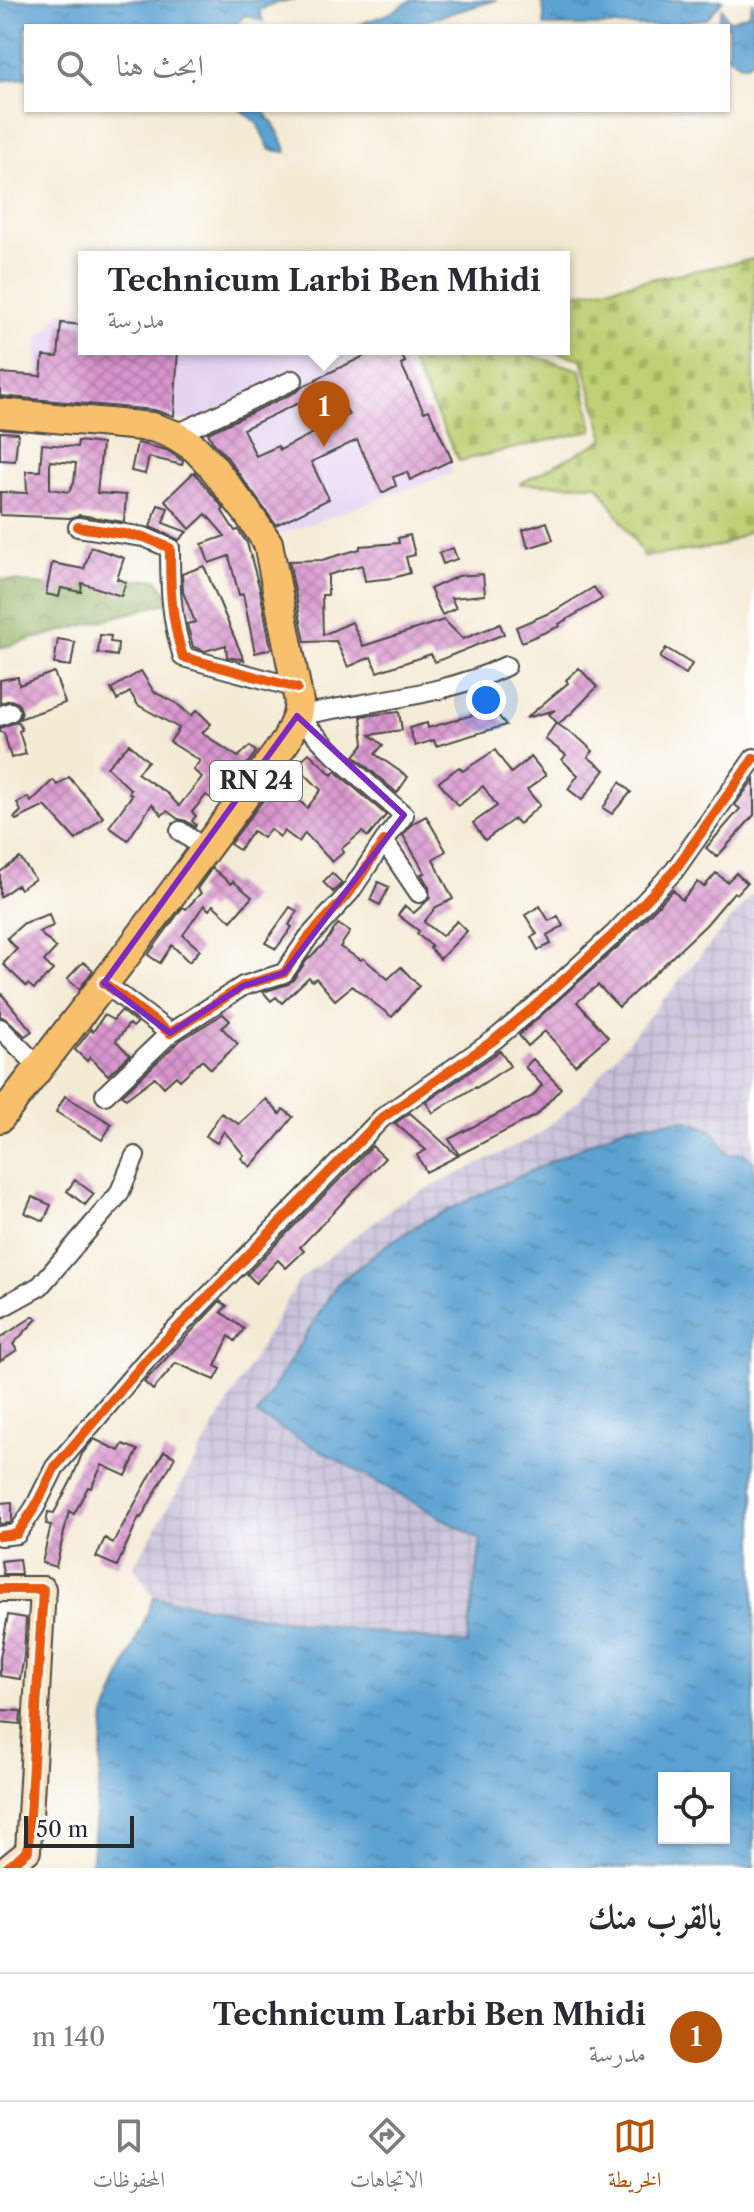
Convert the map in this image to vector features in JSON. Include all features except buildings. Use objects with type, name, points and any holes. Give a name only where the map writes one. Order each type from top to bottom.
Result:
[{"type":"main road","points":[[0,413],[163,431],[195,448],[212,466],[268,543],[297,702]]},
{"type":"main road","name":"RN 24","points":[[0,1118],[286,741],[297,702]]},
{"type":"street","points":[[163,431],[293,380]]},
{"type":"street","points":[[78,527],[144,537],[170,548],[169,597],[183,657],[297,702],[417,693],[481,678],[506,666]]},
{"type":"street","points":[[105,1095],[170,1033],[243,986],[284,973],[308,938],[350,892],[404,815],[336,756],[297,702]]},
{"type":"street","points":[[0,1536],[17,1534],[55,1467],[135,1372],[382,1118],[494,1040],[613,935],[674,871],[754,758]]},
{"type":"street","points":[[180,831],[205,849]]},
{"type":"street","points":[[384,841],[419,893]]},
{"type":"street","points":[[104,983],[170,1033]]},
{"type":"street","points":[[0,1028],[39,1067]]},
{"type":"street","points":[[0,1308],[40,1286],[119,1194],[135,1156]]},
{"type":"street","points":[[0,1589],[43,1589],[34,1860],[7,1868]]},
{"type":"highlighted area","points":[[297,716],[404,815],[284,973],[243,986],[170,1033],[104,983]]},
{"type":"shaded area","points":[[63,311],[78,312],[78,355],[401,355],[453,473],[272,537],[188,420],[35,409],[38,338]]},
{"type":"shaded area","points":[[754,892],[754,1162],[743,1152],[729,1155],[709,1128],[684,1120],[626,1126],[423,1222],[257,1415],[481,1540],[467,1645],[262,1617],[154,1597],[134,1566],[299,1280],[398,1203],[538,1135],[577,1102]]},
{"type":"green space","points":[[754,259],[754,529],[720,546],[645,557],[598,485],[519,484],[605,439],[582,359],[567,355],[570,355],[570,295]]},
{"type":"green space","points":[[408,355],[530,355],[581,370],[593,430],[459,461]]},
{"type":"green space","points":[[0,579],[50,586],[156,579],[174,601],[0,648]]},
{"type":"water","points":[[0,0],[296,0],[259,10],[263,21],[245,15],[236,24],[24,24],[24,78],[0,81]]},
{"type":"water","points":[[412,0],[497,0],[414,24],[360,24],[388,14]]},
{"type":"water","points":[[541,0],[723,0],[707,19],[676,24],[544,24]]},
{"type":"water","points":[[753,0],[754,56],[749,63],[742,65],[730,57],[730,24],[721,24],[719,18],[722,8],[727,19],[749,14]]},
{"type":"water","points":[[243,112],[265,112],[287,152],[270,150],[257,123]]},
{"type":"water","points":[[684,1120],[712,1131],[729,1155],[743,1152],[754,1162],[754,1868],[91,1868],[105,1716],[154,1597],[262,1617],[467,1644],[481,1540],[257,1415],[337,1284],[385,1246],[423,1222],[626,1126]]},
{"type":"cycle path","points":[[78,527],[144,537],[170,548],[172,603],[183,657],[297,688]]},
{"type":"cycle path","points":[[0,1536],[17,1534],[55,1467],[149,1357],[382,1118],[494,1040],[613,935],[674,871],[754,758]]},
{"type":"cycle path","points":[[104,983],[170,1033],[243,986],[284,973],[308,938],[350,892],[384,841]]},
{"type":"cycle path","points":[[0,1589],[43,1589],[28,1851],[7,1868]]},
{"type":"place","name":"Technicum Larbi Ben Mhidi","points":[[324,447]]}]
